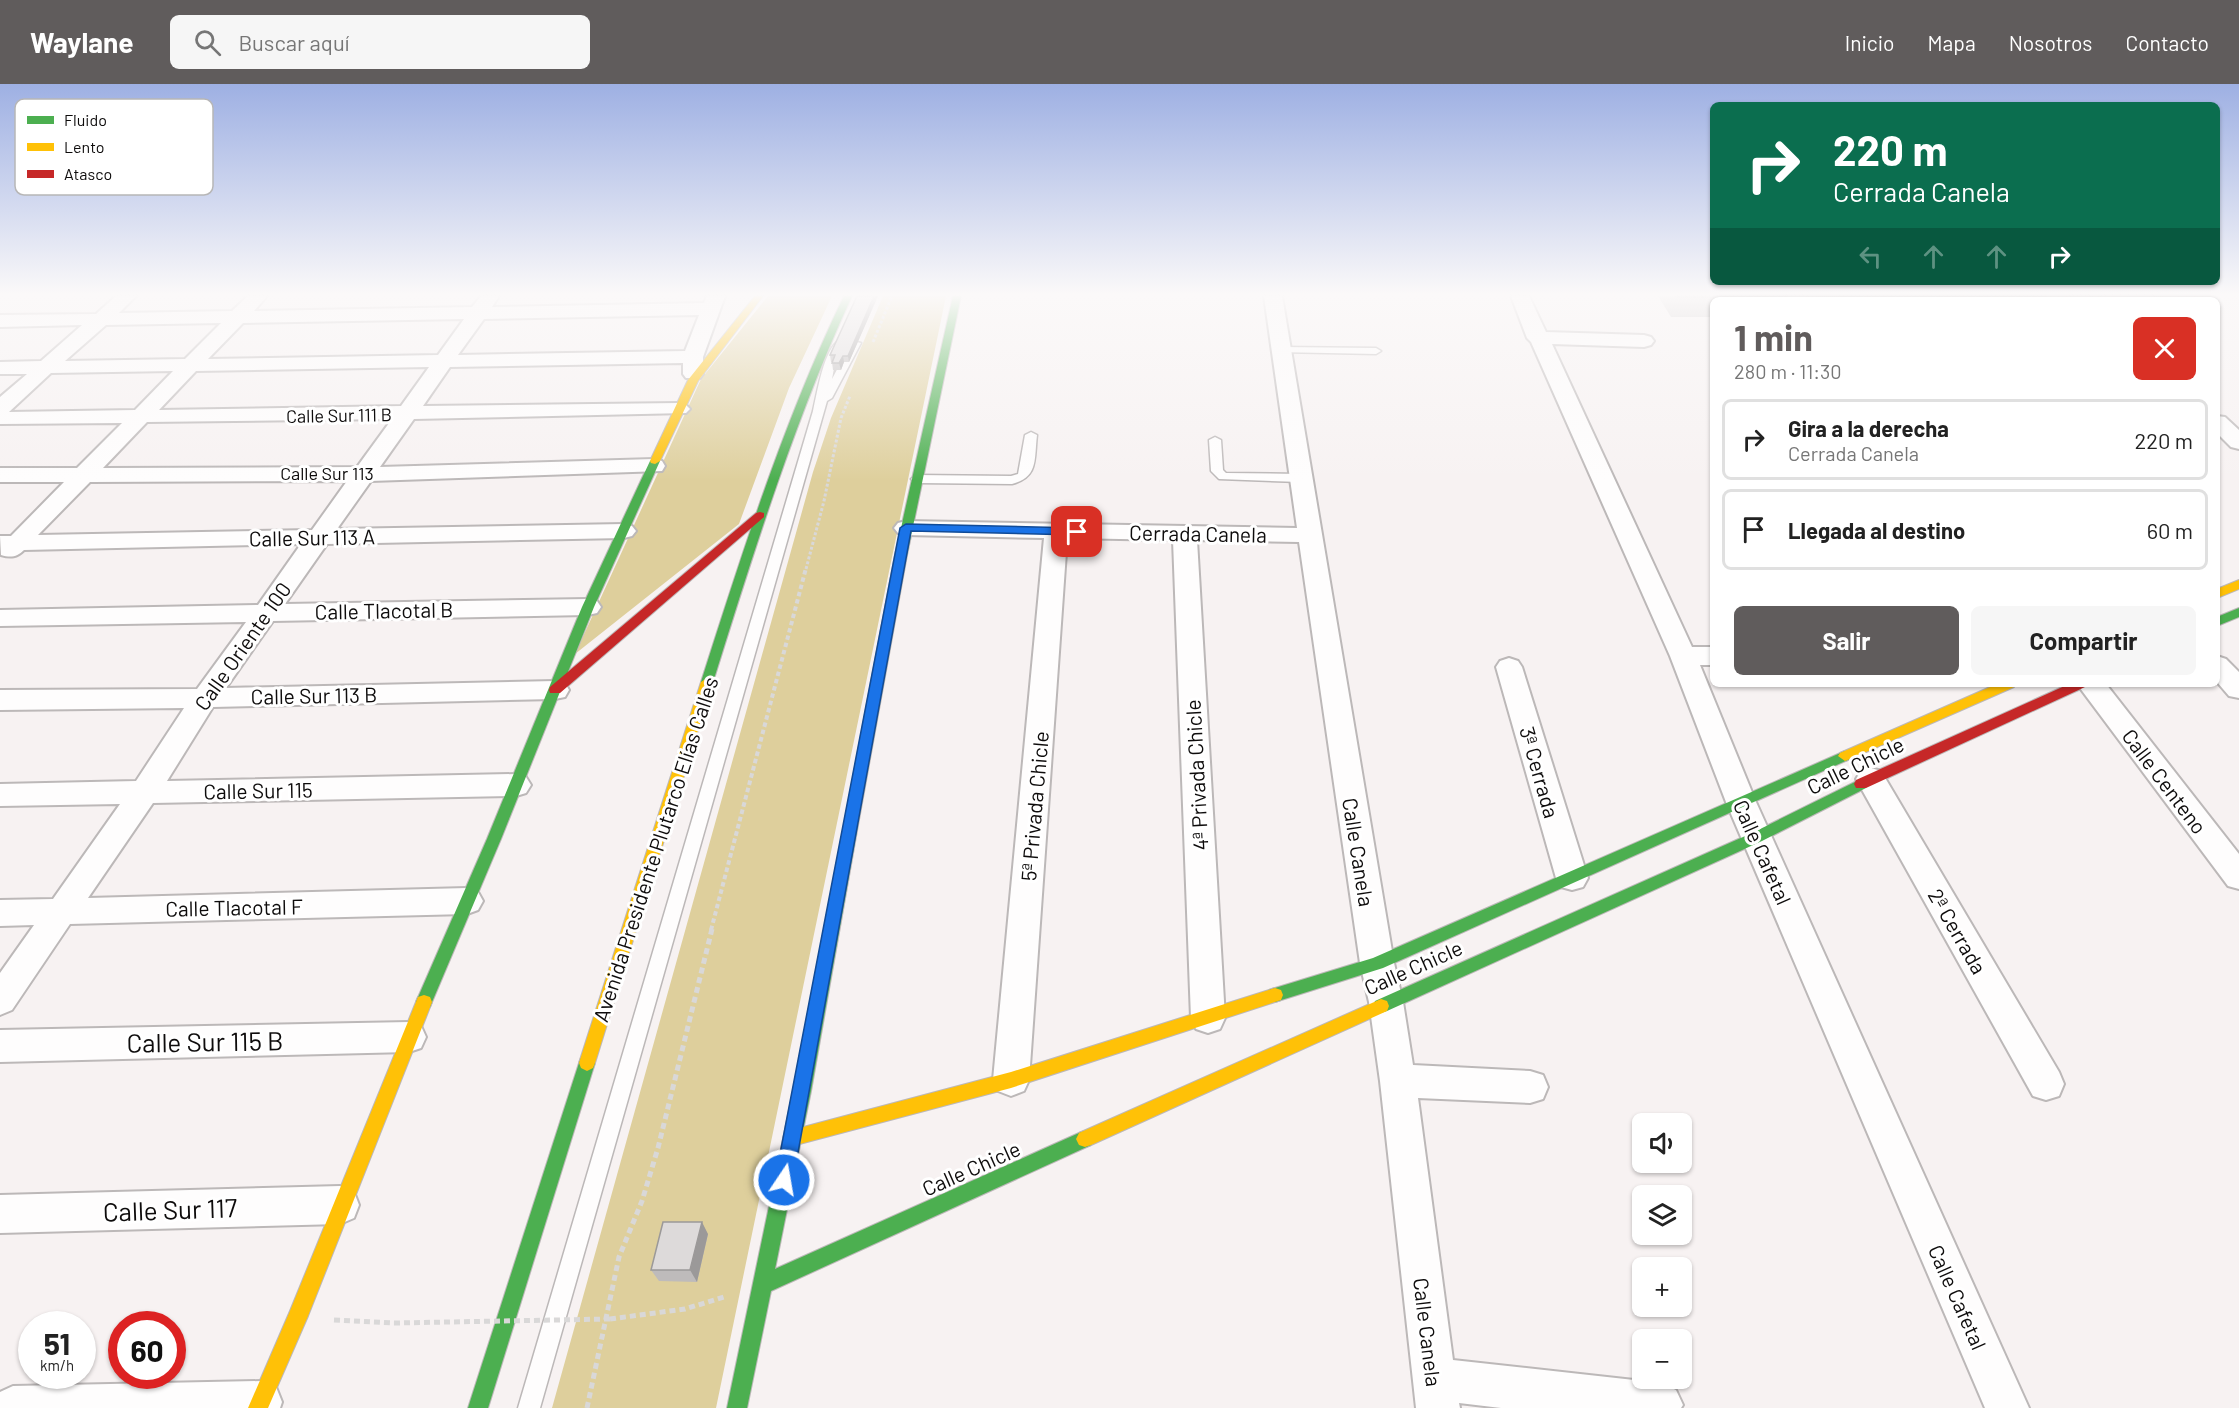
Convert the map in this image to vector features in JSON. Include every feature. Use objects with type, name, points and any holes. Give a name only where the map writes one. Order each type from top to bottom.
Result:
[{"type":"street","points":[[0,408],[57,358]]},
{"type":"street","points":[[0,561],[9,543],[85,474],[199,358]]},
{"type":"street","name":"Calle Oriente 100","points":[[0,1000],[144,792],[205,698],[447,358]]},
{"type":"street","points":[[0,368],[644,358]]},
{"type":"street","points":[[693,358],[693,380]]},
{"type":"street","points":[[13,1408],[259,1405],[298,1316],[340,1205],[409,1036],[516,785],[588,607],[693,380],[710,358]]},
{"type":"street","name":"Avenida Presidente Plutarco Elías Calles","points":[[478,1408],[760,515],[818,358]]},
{"type":"street","points":[[737,1408],[792,1138],[906,528],[943,358]]},
{"type":"street","name":"Calle Canela","points":[[1282,358],[1377,963],[1386,1002],[1398,1081],[1436,1393]]},
{"type":"street","name":"Calle Cafetal","points":[[1548,358],[1698,656],[1741,802],[2007,1408]]},
{"type":"street","name":"Calle Sur 111 B","points":[[0,418],[140,418],[679,409]]},
{"type":"street","points":[[2220,421],[2239,421]]},
{"type":"street","points":[[2220,424],[2239,442]]},
{"type":"street","name":"Calle Sur 113","points":[[0,476],[365,474],[654,466]]},
{"type":"street","points":[[555,690],[760,515]]},
{"type":"street","name":"Cerrada Canela","points":[[906,528],[1309,535]]},
{"type":"street","name":"Calle Sur 113 A","points":[[9,543],[624,531]]},
{"type":"street","name":"5ª Privada Chicle","points":[[1011,1080],[1056,532]]},
{"type":"street","name":"4ª Privada Chicle","points":[[1185,533],[1208,1018]]},
{"type":"street","points":[[2220,593],[2239,584]]},
{"type":"street","name":"Calle Tlacotal B","points":[[0,618],[588,607]]},
{"type":"street","points":[[2220,621],[2239,612]]},
{"type":"street","name":"3ª Cerrada","points":[[1509,667],[1572,878]]},
{"type":"street","points":[[2220,668],[2239,689]]},
{"type":"street","name":"Calle Chicle","points":[[792,1138],[1011,1080],[1377,963],[2002,687]]},
{"type":"street","name":"Calle Chicle","points":[[762,1286],[1386,1002],[1757,837],[1871,779],[2073,687]]},
{"type":"street","name":"Calle Centeno","points":[[2093,687],[2239,877]]},
{"type":"street","name":"Calle Sur 113 B","points":[[0,700],[555,690]]},
{"type":"street","name":"2ª Cerrada","points":[[1871,779],[2046,1084]]},
{"type":"street","name":"Calle Sur 115","points":[[0,795],[516,785]]},
{"type":"street","name":"Calle Tlacotal F","points":[[0,913],[467,900]]},
{"type":"street","name":"Calle Sur 115 B","points":[[0,1046],[409,1036]]},
{"type":"street","points":[[1398,1081],[1530,1087]]},
{"type":"street","name":"Calle Sur 117","points":[[0,1214],[340,1205]]},
{"type":"street","points":[[1436,1393],[1661,1405]]},
{"type":"lane","points":[[529,1408],[819,411],[832,358]]},
{"type":"lane","points":[[819,411],[850,358]]},
{"type":"lane","points":[[917,479],[1012,480],[1022,477],[1026,472],[1031,435]]},
{"type":"lane","points":[[1215,440],[1217,471],[1223,476],[1300,478]]},
{"type":"path","points":[[587,1408],[619,1257],[642,1201],[658,1148],[736,829],[824,501],[841,418],[851,392]]},
{"type":"path","points":[[327,1320],[394,1323],[610,1319],[685,1309]]},
{"type":"shaded area","points":[[718,358],[803,358],[789,388],[739,524],[575,654],[701,379]]},
{"type":"shaded area","points":[[857,358],[933,358],[716,1408],[552,1408],[813,472],[831,418]]},
{"type":"building","points":[[834,358],[842,358],[839,363],[832,363]]},
{"type":"building","points":[[663,1222],[702,1222],[690,1270],[651,1270]]},
{"type":"traffic: fast","points":[[707,682],[770,486],[820,358]]},
{"type":"traffic: fast","points":[[901,555],[944,358]]},
{"type":"traffic: fast","points":[[424,1002],[494,839],[588,607],[655,461]]},
{"type":"traffic: fast","points":[[2220,621],[2239,612]]},
{"type":"traffic: fast","points":[[1275,995],[1377,963],[1845,756]]},
{"type":"traffic: fast","points":[[1381,1006],[1757,837],[1861,784]]},
{"type":"traffic: fast","points":[[737,1408],[802,1091],[851,825]]},
{"type":"traffic: fast","points":[[478,1408],[587,1063]]},
{"type":"traffic: fast","points":[[762,1285],[1085,1139]]},
{"type":"traffic: slow","points":[[655,461],[693,380],[710,358]]},
{"type":"traffic: slow","points":[[851,825],[901,555]]},
{"type":"traffic: slow","points":[[2220,593],[2239,584]]},
{"type":"traffic: slow","points":[[587,1063],[707,682]]},
{"type":"traffic: slow","points":[[1845,756],[2002,687]]},
{"type":"traffic: slow","points":[[792,1138],[1011,1080],[1275,995]]},
{"type":"traffic: slow","points":[[258,1408],[298,1316],[424,1002]]},
{"type":"traffic: slow","points":[[1085,1139],[1381,1006]]},
{"type":"traffic: jam","points":[[555,690],[760,515]]},
{"type":"traffic: jam","points":[[1861,784],[2073,687]]},
{"type":"route","points":[[784,1180],[906,528],[1077,532]]}]
